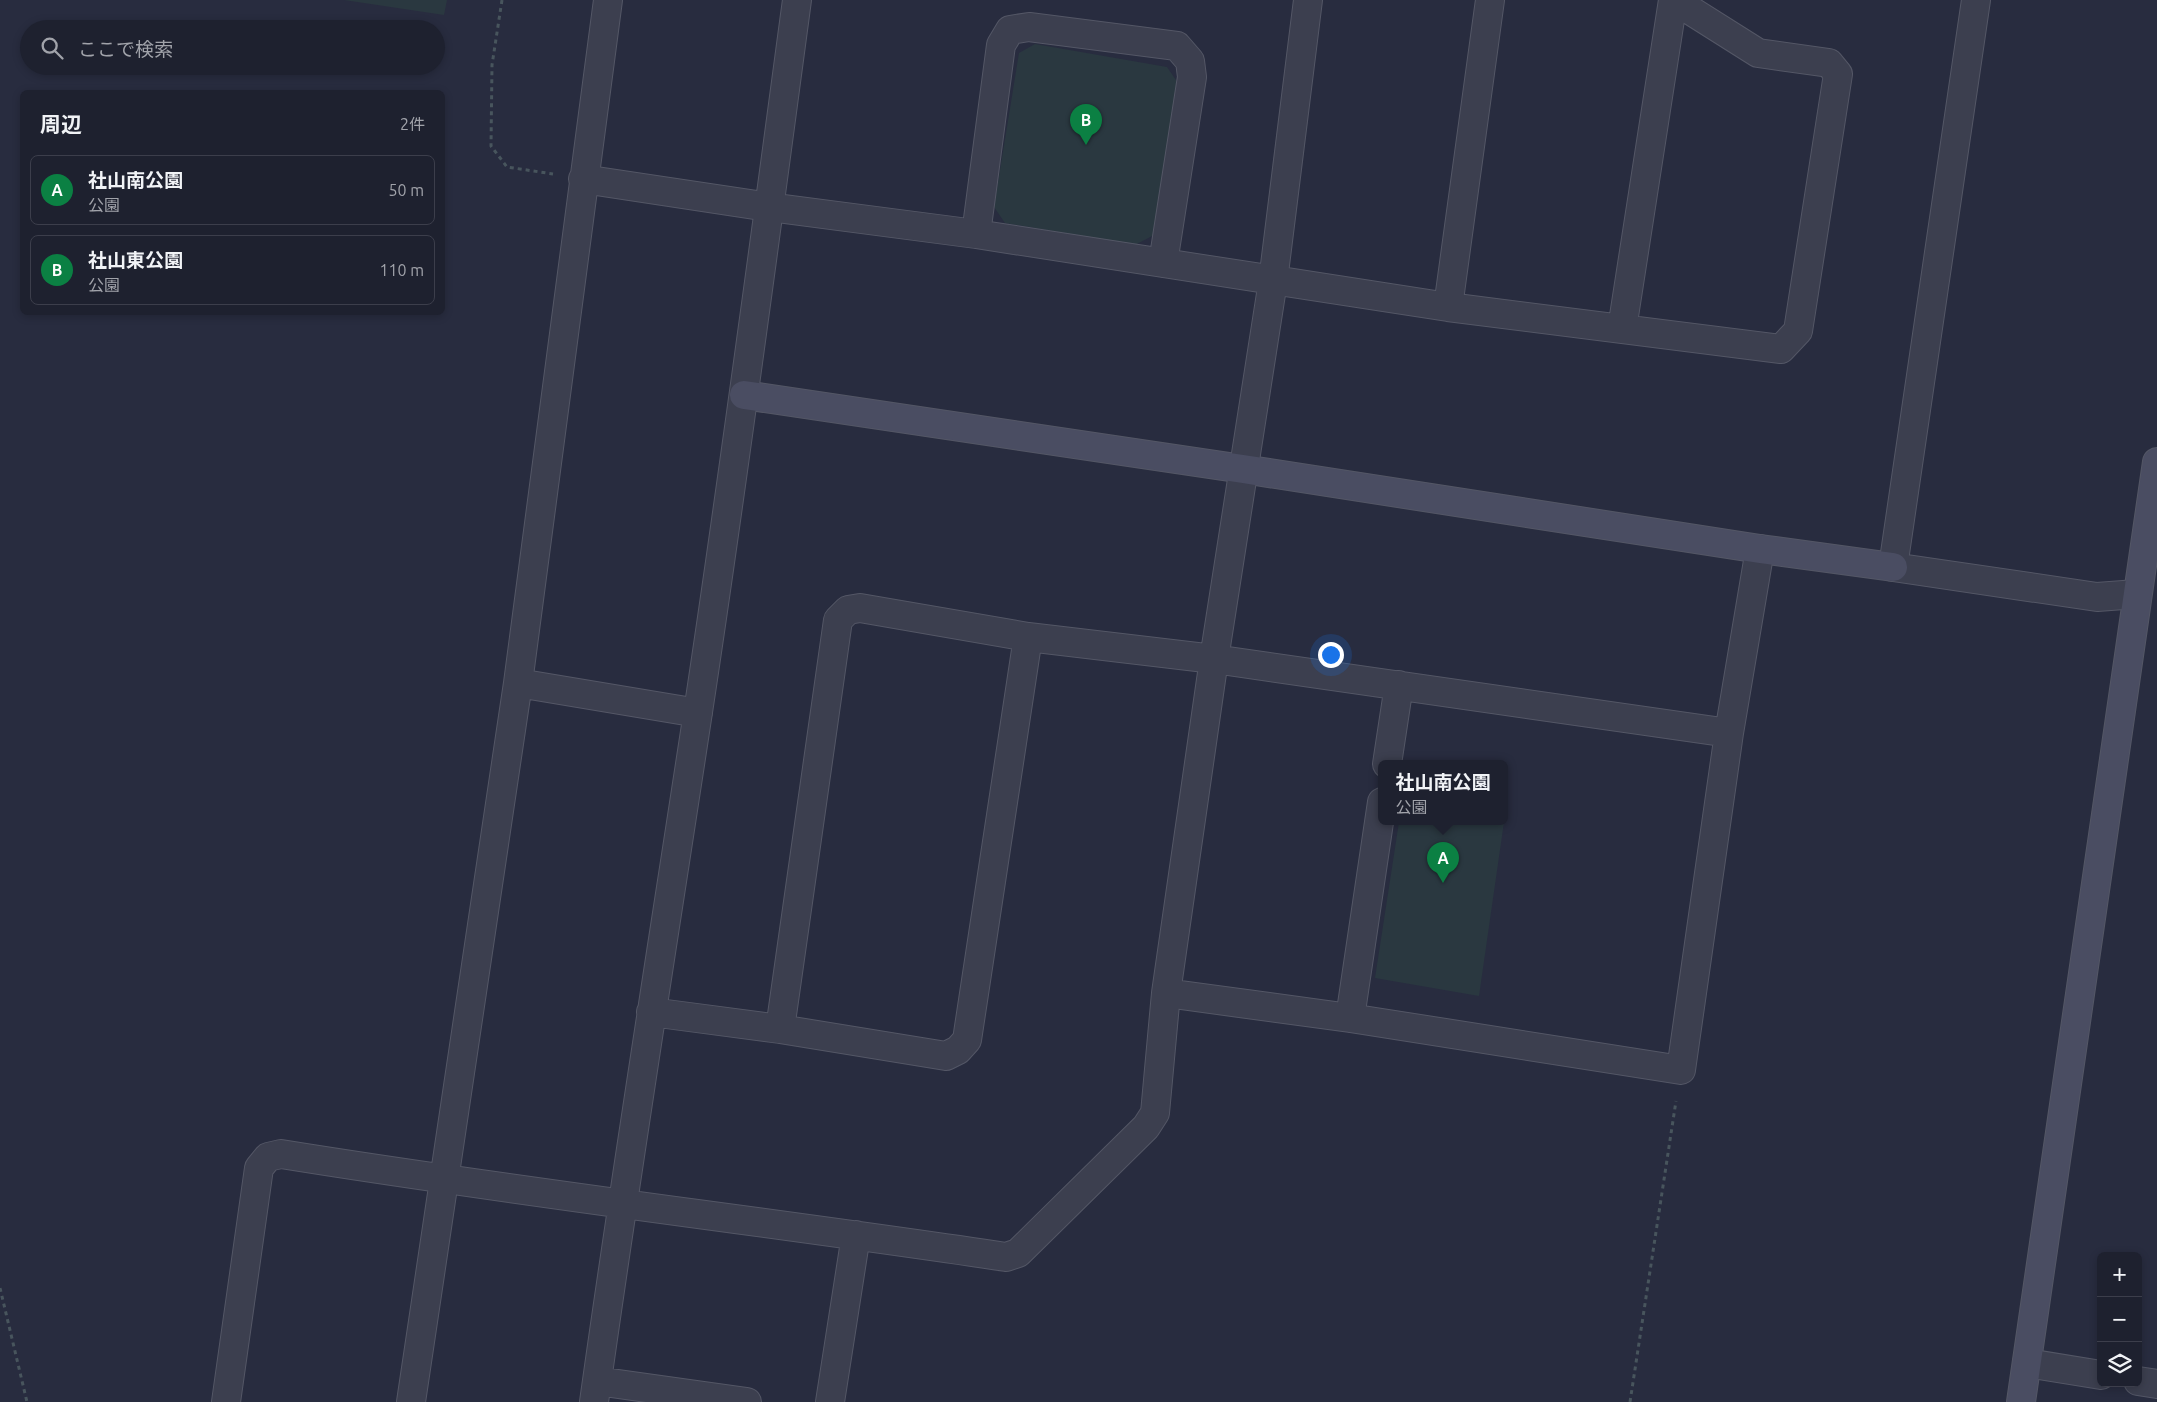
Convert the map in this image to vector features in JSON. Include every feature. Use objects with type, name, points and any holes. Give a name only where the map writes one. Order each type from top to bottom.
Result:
[{"type":"street","points":[[411,1402],[518,684],[608,0]]},
{"type":"street","points":[[746,1402],[596,1392],[650,1012],[698,713],[744,395],[797,0]]},
{"type":"street","points":[[226,1402],[259,1168],[268,1157],[281,1154],[445,1180],[1006,1257],[1018,1252],[1146,1127],[1155,1114],[1166,993],[1214,659],[1272,281],[1308,0]]},
{"type":"street","points":[[1448,307],[1490,0]]},
{"type":"street","points":[[583,179],[769,207],[976,234],[1448,307],[1622,329],[1781,349],[1798,331],[1838,74],[1829,63],[1758,53],[1674,0],[1622,329]]},
{"type":"street","points":[[1893,567],[1976,0]]},
{"type":"street","points":[[976,234],[1001,46],[1010,30],[1029,27],[1177,46],[1190,61],[1192,77],[1164,263]]},
{"type":"street","points":[[744,395],[1243,469],[1760,549],[2097,597],[2147,594]]},
{"type":"street","points":[[2021,1402],[2147,594],[2157,462]]},
{"type":"street","points":[[1166,993],[1350,1018],[1681,1070],[1729,733],[1760,549]]},
{"type":"street","points":[[780,1029],[838,620],[848,610],[860,608],[1028,637],[1214,659],[1729,733]]},
{"type":"street","points":[[650,1012],[780,1029],[946,1056],[958,1050],[967,1040],[1028,637]]},
{"type":"street","points":[[518,684],[698,713]]},
{"type":"street","points":[[1388,760],[1399,685]]},
{"type":"street","points":[[1350,1018],[1379,825]]},
{"type":"street","points":[[830,1402],[856,1235]]},
{"type":"street","points":[[2027,1363],[2097,1374]]},
{"type":"street","points":[[2142,1382],[2157,1384]]},
{"type":"path","points":[[502,0],[492,65],[491,146],[507,167],[583,179]]},
{"type":"path","points":[[1630,1402],[1681,1070]]},
{"type":"path","points":[[0,1288],[27,1402]]},
{"type":"shaded area","points":[[344,0],[447,0],[444,15]]},
{"type":"shaded area","points":[[1035,44],[1167,67],[1178,83],[1154,235],[1135,245],[1005,223],[994,207],[1019,53]]},
{"type":"shaded area","points":[[1399,825],[1504,825],[1479,996],[1375,978]]},
{"type":"place","name":"社山東公園","points":[[1086,145]]},
{"type":"place","name":"社山南公園","points":[[1443,883]]}]
